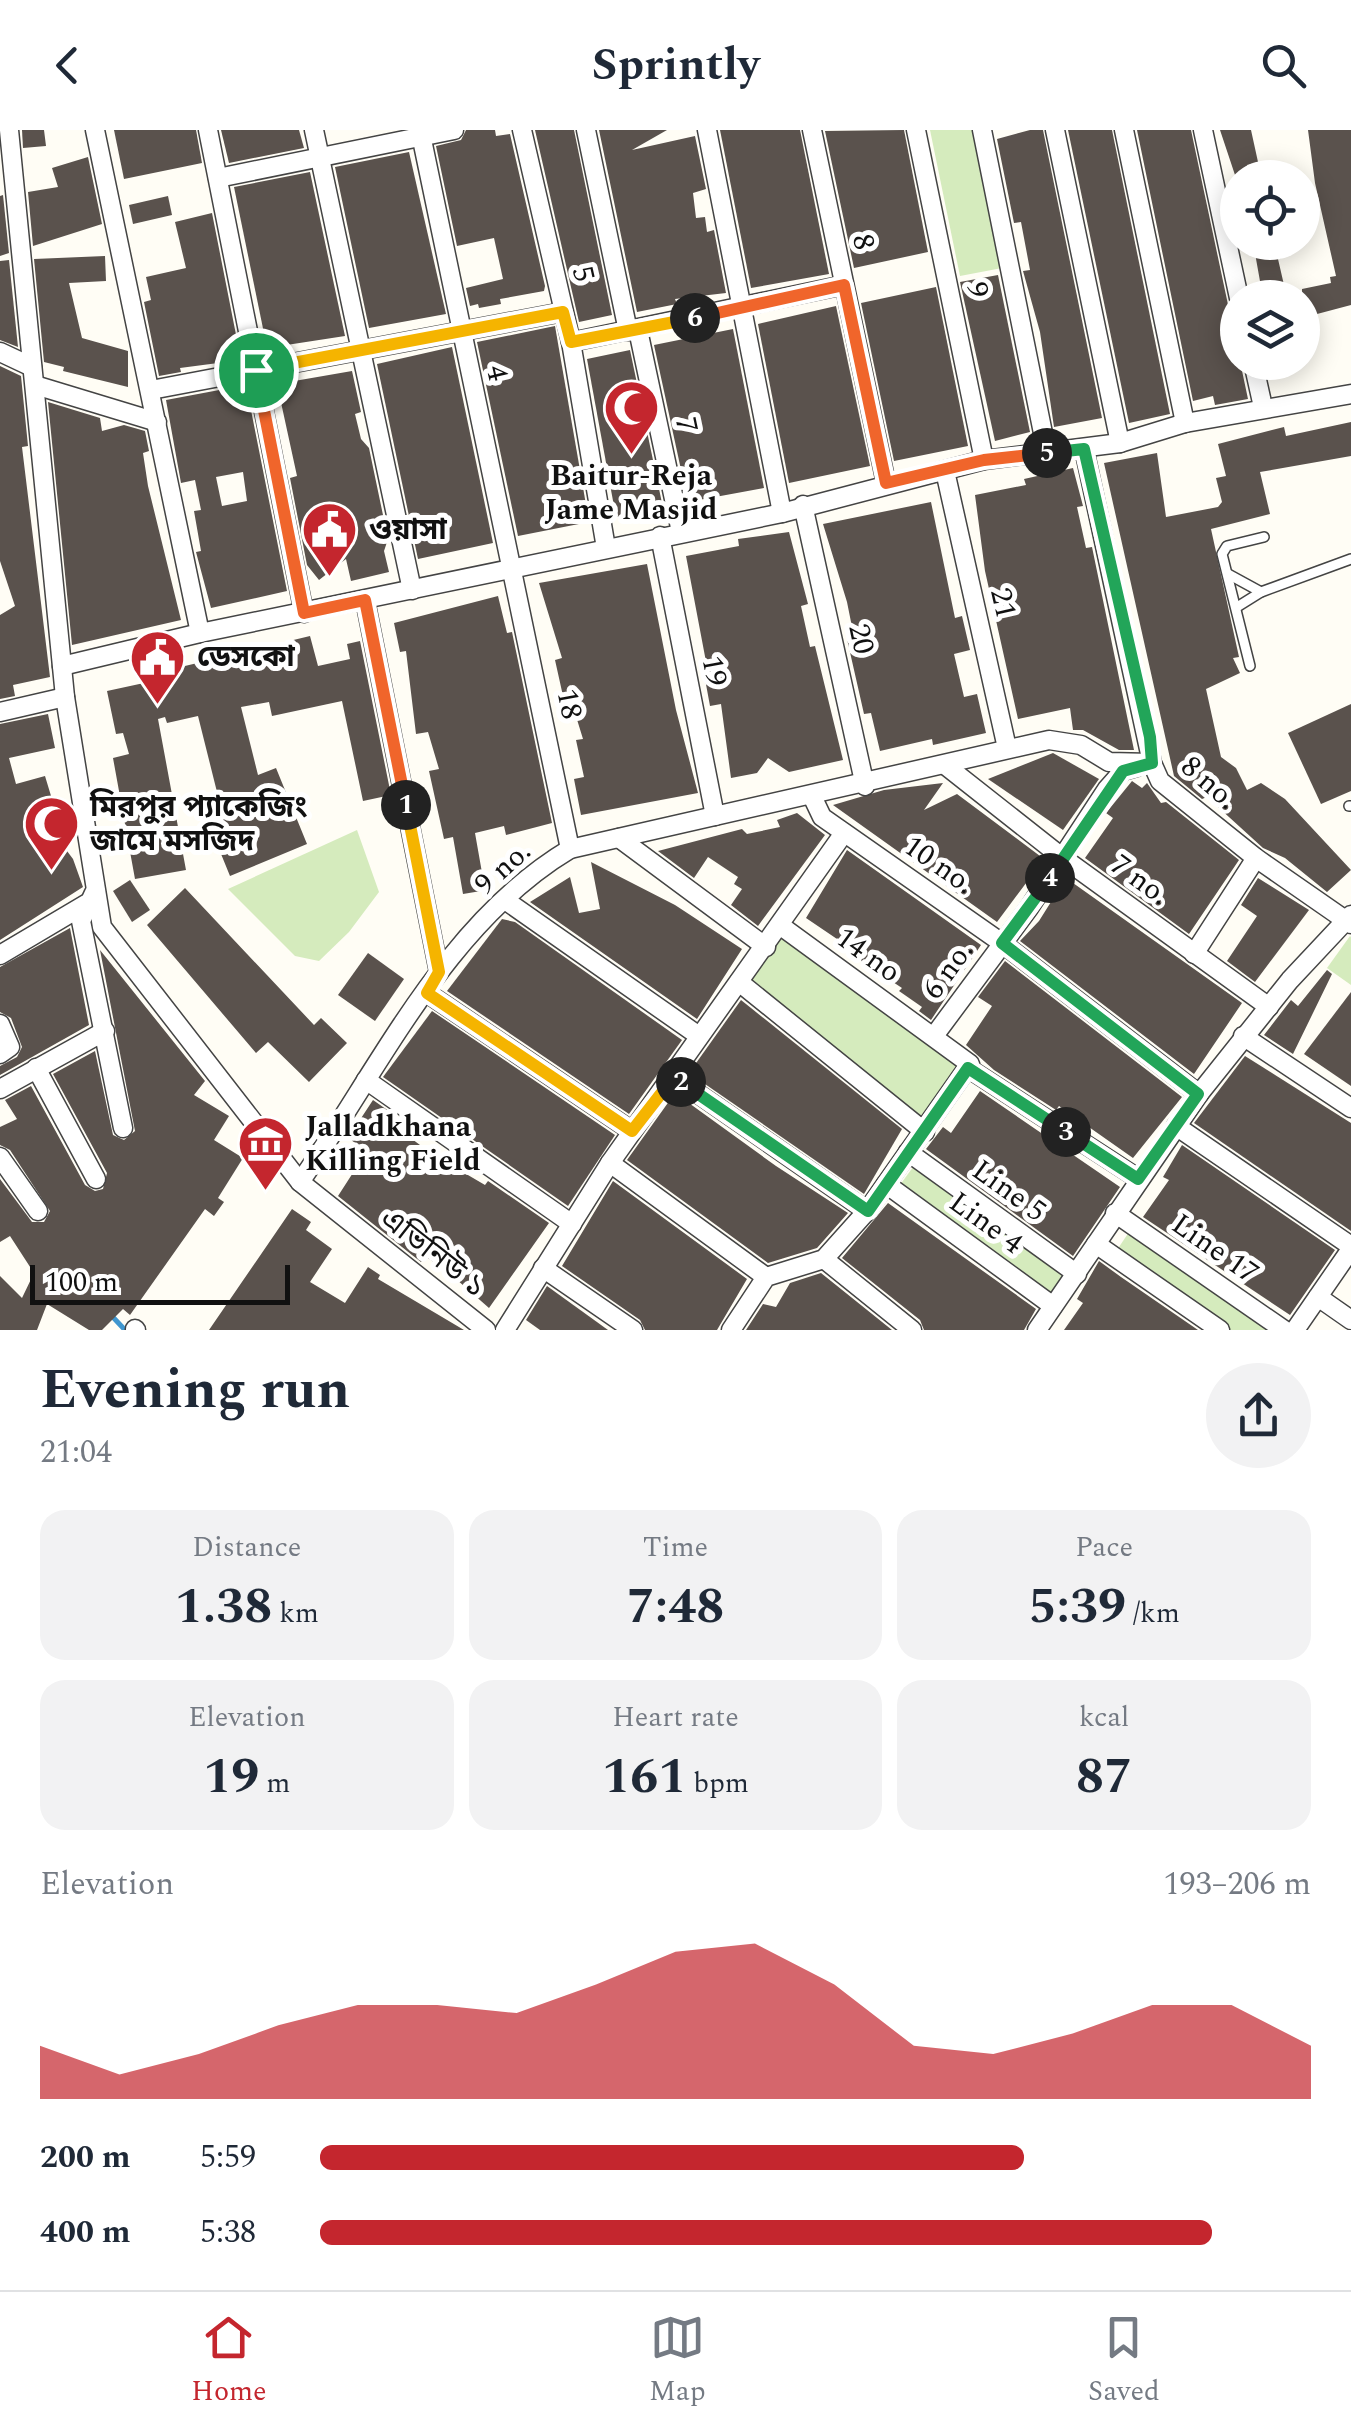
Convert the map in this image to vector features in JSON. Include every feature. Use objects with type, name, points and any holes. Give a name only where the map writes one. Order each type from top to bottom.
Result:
[{"type":"street","points":[[9,130],[65,697],[90,898],[80,921],[123,1128]]},
{"type":"street","points":[[94,130],[152,390],[200,633]]},
{"type":"street","points":[[208,130],[304,613]]},
{"type":"street","points":[[314,130],[412,590]]},
{"type":"street","points":[[218,178],[454,130]]},
{"type":"street","name":"5","points":[[522,130],[571,342],[606,548]]},
{"type":"street","name":"7","points":[[586,130],[681,532]]},
{"type":"street","points":[[707,130],[782,513]]},
{"type":"street","name":"8","points":[[812,130],[886,483]]},
{"type":"street","name":"9","points":[[916,130],[984,460]]},
{"type":"street","points":[[982,130],[1047,453]]},
{"type":"street","points":[[1055,130],[1120,444]]},
{"type":"street","points":[[1124,130],[1184,423]]},
{"type":"street","points":[[1202,130],[1235,280]]},
{"type":"street","name":"4","points":[[420,134],[459,332],[514,568]]},
{"type":"street","points":[[571,342],[844,285]]},
{"type":"street","points":[[152,390],[563,312]]},
{"type":"street","points":[[0,352],[34,376],[157,422]]},
{"type":"street","points":[[1257,380],[1263,408]]},
{"type":"street","points":[[62,666],[200,633],[782,513],[804,504],[984,460],[1120,444],[1184,423],[1351,394]]},
{"type":"street","points":[[1084,449],[1150,737],[1152,763]]},
{"type":"street","name":"21","points":[[945,471],[1007,748]]},
{"type":"street","name":"20","points":[[804,504],[864,786]]},
{"type":"street","name":"19","points":[[660,536],[714,816]]},
{"type":"street","name":"18","points":[[514,568],[570,850]]},
{"type":"street","points":[[365,600],[439,972]]},
{"type":"street","points":[[0,712],[65,697]]},
{"type":"street","name":"9 no.","points":[[300,1182],[439,972],[506,900],[546,864],[570,850],[864,786],[1049,740],[1082,745],[1108,762],[1152,763]]},
{"type":"street","name":"8 no.","points":[[1064,858],[1123,771],[1152,763],[1160,781],[1256,858],[1349,919]]},
{"type":"street","points":[[945,765],[1064,858]]},
{"type":"street","points":[[505,1330],[610,1162],[844,833],[822,817],[812,796]]},
{"type":"street","name":"10 no.","points":[[844,833],[1002,943]]},
{"type":"street","points":[[619,838],[766,947]]},
{"type":"street","name":"7 no.","points":[[1002,943],[1064,858],[1269,1006]]},
{"type":"street","points":[[1194,954],[1256,858]]},
{"type":"street","points":[[0,954],[90,898]]},
{"type":"street","name":"এভিনিউ ১","points":[[90,898],[102,926],[300,1182],[486,1330]]},
{"type":"street","points":[[506,900],[699,1036]]},
{"type":"street","points":[[1036,1330],[1198,1094],[1243,1036],[1349,919]]},
{"type":"street","name":"14 no","points":[[781,926],[934,1036],[969,1066],[1138,1179]]},
{"type":"street","name":"6 no.","points":[[934,1036],[1002,943],[1198,1094]]},
{"type":"street","points":[[739,982],[925,1132]]},
{"type":"street","points":[[427,993],[632,1131]]},
{"type":"street","points":[[0,1024],[10,1047],[0,1054]]},
{"type":"street","points":[[0,1089],[105,1031]]},
{"type":"street","points":[[1243,1036],[1351,1108]]},
{"type":"street","points":[[731,1330],[766,1277],[824,1259],[868,1211],[969,1066]]},
{"type":"street","points":[[36,1068],[96,1180]]},
{"type":"street","points":[[674,1077],[868,1211]]},
{"type":"street","points":[[366,1080],[572,1224]]},
{"type":"street","points":[[1176,1126],[1351,1248],[1295,1330]]},
{"type":"street","name":"Line 5","points":[[908,1152],[1077,1274]]},
{"type":"street","points":[[0,1157],[38,1211]]},
{"type":"street","points":[[610,1162],[766,1277]]},
{"type":"street","name":"Line 4","points":[[886,1184],[1054,1306]]},
{"type":"street","name":"Line 17","points":[[1115,1213],[1284,1330]]},
{"type":"street","points":[[1096,1244],[1220,1330]]},
{"type":"street","points":[[824,1259],[912,1330]]},
{"type":"street","points":[[543,1268],[633,1330]]},
{"type":"street","points":[[1318,1297],[1351,1320]]},
{"type":"lane","points":[[1250,666],[1222,550],[1264,537]]},
{"type":"lane","points":[[1237,606],[1261,592],[1351,559]]},
{"type":"lane","points":[[1228,574],[1261,592]]},
{"type":"green space","points":[[930,130],[974,130],[1002,268],[960,276]]},
{"type":"green space","points":[[357,830],[379,892],[349,932],[319,961],[295,956],[228,889]]},
{"type":"green space","points":[[771,927],[962,1065],[924,1126],[737,975]]},
{"type":"green space","points":[[1351,937],[1351,985],[1327,968]]},
{"type":"green space","points":[[916,1163],[1067,1273],[1048,1299],[897,1189]]},
{"type":"green space","points":[[1131,1229],[1279,1330],[1228,1330],[1115,1253]]},
{"type":"building","points":[[22,130],[44,130],[46,146],[23,148]]},
{"type":"building","points":[[114,130],[196,130],[202,163],[124,179]]},
{"type":"building","points":[[221,130],[299,130],[304,148],[229,163]]},
{"type":"building","points":[[466,130],[495,130],[496,136],[510,134],[544,291],[500,299],[501,304],[470,306],[466,288],[503,279],[494,238],[457,246],[436,146],[461,140]]},
{"type":"building","points":[[535,130],[574,130],[612,315],[579,322]]},
{"type":"building","points":[[599,130],[667,130],[632,150],[695,136],[706,189],[693,193],[696,218],[705,217],[707,232],[714,230],[726,293],[675,299],[677,304],[637,312]]},
{"type":"building","points":[[720,130],[800,130],[829,274],[751,288]]},
{"type":"building","points":[[904,130],[928,252],[854,268],[825,131]]},
{"type":"building","points":[[1043,130],[1102,418],[1054,427],[1040,332],[1023,271],[1030,270],[1021,222],[1014,223],[997,139]]},
{"type":"building","points":[[1068,130],[1112,130],[1170,414],[1129,423]]},
{"type":"building","points":[[1137,130],[1191,130],[1223,280],[1220,380],[1244,380],[1248,399],[1215,405],[1213,396],[1193,401]]},
{"type":"building","points":[[1220,130],[1251,130],[1258,160],[1230,160]]},
{"type":"building","points":[[1308,130],[1351,130],[1351,305],[1320,313],[1320,285],[1331,283],[1330,277],[1336,276],[1320,205],[1320,160],[1312,160]]},
{"type":"building","points":[[409,152],[446,314],[369,328],[335,167]]},
{"type":"building","points":[[88,157],[102,224],[33,246],[28,192],[58,187],[52,168]]},
{"type":"building","points":[[310,172],[345,336],[267,348],[234,187]]},
{"type":"building","points":[[3,195],[9,253],[0,256],[0,196]]},
{"type":"building","points":[[168,196],[172,215],[133,224],[129,205]]},
{"type":"building","points":[[212,213],[241,360],[180,368],[181,372],[159,376],[144,302],[151,300],[146,277],[186,268],[175,222]]},
{"type":"building","points":[[105,256],[106,281],[69,283],[82,338],[128,351],[128,387],[63,371],[64,367],[44,362],[34,259]]},
{"type":"building","points":[[9,260],[18,347],[0,340],[0,261]]},
{"type":"building","points":[[1256,260],[1278,260],[1283,280],[1260,280]]},
{"type":"building","points":[[998,275],[1030,432],[995,441],[960,282]]},
{"type":"building","points":[[936,287],[968,446],[894,461],[861,303]]},
{"type":"building","points":[[836,306],[870,466],[789,483],[758,324]]},
{"type":"building","points":[[555,326],[589,522],[518,536],[477,342]]},
{"type":"building","points":[[733,329],[764,488],[688,502],[654,345]]},
{"type":"building","points":[[452,347],[493,543],[418,559],[377,364]]},
{"type":"building","name":"Baitur-Reja Jame Masjid","points":[[630,350],[663,508],[616,517],[587,359]]},
{"type":"building","points":[[0,366],[21,376],[28,446],[22,447],[50,677],[13,685],[15,696],[0,699],[0,615],[15,606],[0,561]]},
{"type":"building","points":[[352,371],[361,412],[355,414],[361,439],[369,448],[388,539],[384,551],[389,572],[351,581],[346,559],[319,580],[307,565],[290,478],[297,476],[277,384]]},
{"type":"building","points":[[246,385],[287,591],[211,608],[196,552],[201,551],[194,511],[201,510],[195,480],[181,483],[166,400]],"holes":[[[243,472],[247,501],[222,506],[216,477]]]},
{"type":"building","points":[[48,402],[100,418],[102,431],[124,425],[145,431],[149,451],[143,453],[148,486],[181,620],[72,645]]},
{"type":"building","points":[[1351,422],[1351,456],[1260,472],[1270,514],[1211,529],[1239,657],[1233,658],[1240,673],[1206,689],[1221,757],[1236,768],[1247,790],[1261,783],[1285,799],[1351,870],[1327,892],[1285,858],[1263,848],[1207,797],[1202,799],[1174,776],[1104,463],[1157,453],[1166,517],[1218,507],[1222,502],[1216,478],[1226,476],[1218,444],[1284,427],[1286,436]]},
{"type":"building","points":[[1073,468],[1083,506],[1077,507],[1086,548],[1092,547],[1134,750],[1119,750],[1083,730],[1073,730],[1070,708],[1018,719],[985,571],[975,495],[1026,485],[1024,479]]},
{"type":"building","points":[[931,502],[955,618],[962,616],[970,650],[954,654],[964,697],[977,694],[986,733],[933,745],[932,739],[880,751],[871,713],[864,714],[847,639],[854,637],[847,602],[823,524]]},
{"type":"building","points":[[789,532],[808,604],[801,606],[810,647],[815,646],[843,760],[789,772],[768,758],[757,773],[731,778],[721,704],[710,706],[703,668],[707,667],[686,556],[739,546],[738,539]]},
{"type":"building","points":[[647,564],[676,710],[698,793],[581,815],[574,779],[584,777],[576,740],[583,739],[575,713],[581,693],[563,696],[555,660],[562,658],[539,583]]},
{"type":"building","points":[[498,596],[507,633],[512,632],[552,823],[506,835],[504,826],[475,833],[484,884],[481,891],[463,894],[453,837],[444,839],[429,771],[439,769],[428,732],[416,734],[406,651],[400,652],[394,623]]},
{"type":"building","points":[[310,636],[318,666],[350,659],[347,644],[360,641],[391,795],[363,801],[342,701],[272,716],[269,702],[241,707],[258,775],[276,768],[307,844],[230,876],[199,800],[217,792],[198,716],[167,723],[165,717],[158,719],[186,870],[135,879],[113,758],[129,754],[123,733],[116,734],[107,691],[144,683],[143,676]]},
{"type":"building","points":[[1351,704],[1351,791],[1321,804],[1288,733]]},
{"type":"building","points":[[48,714],[55,748],[9,758],[16,784],[45,776],[61,829],[52,831],[73,859],[83,887],[0,940],[0,724]]},
{"type":"building","points":[[1053,753],[1099,779],[1063,830],[988,779]]},
{"type":"building","points":[[1132,781],[1142,788],[1147,783],[1161,803],[1166,802],[1239,860],[1189,934],[1085,858],[1113,818],[1106,813]]},
{"type":"building","points":[[943,783],[924,810],[957,794],[1044,859],[997,922],[833,805],[884,790]]},
{"type":"building","points":[[797,813],[825,835],[758,926],[731,905],[742,889],[734,884],[738,877],[708,857],[694,878],[658,851],[742,829],[747,834],[780,827],[777,820]]},
{"type":"building","points":[[847,850],[981,945],[931,1020],[919,1011],[922,1007],[899,991],[902,988],[834,943],[837,939],[806,918]]},
{"type":"building","points":[[591,862],[675,905],[742,949],[697,1019],[530,902],[570,877],[579,913],[600,909]]},
{"type":"building","points":[[1066,878],[1242,1003],[1194,1074],[1020,941],[1039,921]]},
{"type":"building","points":[[1258,878],[1309,910],[1255,982],[1227,961],[1257,916],[1241,905]]},
{"type":"building","points":[[130,880],[150,910],[132,922],[113,891]]},
{"type":"building","points":[[185,888],[314,1025],[321,1018],[347,1043],[309,1082],[268,1042],[256,1053],[147,925]]},
{"type":"building","points":[[502,919],[515,922],[682,1040],[629,1114],[447,991]]},
{"type":"building","points":[[70,928],[89,1025],[0,1075],[0,1066],[17,1057],[22,1047],[11,1018],[0,1012],[0,967]]},
{"type":"building","points":[[100,950],[205,1081],[194,1095],[229,1116],[214,1140],[243,1158],[218,1198],[224,1202],[214,1216],[205,1209],[130,1315],[123,1309],[102,1330],[89,1330],[47,1304],[37,1330],[0,1330],[0,1276],[22,1298],[34,1273],[10,1236],[0,1242],[0,1179],[32,1222],[44,1222],[50,1211],[10,1150],[0,1145],[0,1127],[17,1119],[5,1100],[31,1086],[85,1185],[95,1191],[103,1189],[107,1173],[53,1074],[95,1051],[113,1135],[124,1140],[135,1131]]},
{"type":"building","points":[[368,953],[404,979],[375,1021],[338,995]]},
{"type":"building","points":[[1005,961],[1182,1097],[1133,1158],[1059,1106],[1056,1110],[994,1070],[966,1045],[992,1006],[978,997]]},
{"type":"building","points":[[1327,970],[1332,974],[1293,1054],[1264,1035],[1291,1000],[1298,1006]]},
{"type":"building","points":[[1351,992],[1351,1086],[1304,1054]]},
{"type":"building","points":[[741,1000],[902,1129],[864,1194],[689,1073]]},
{"type":"building","points":[[432,1011],[615,1135],[568,1206],[383,1077]]},
{"type":"building","points":[[1245,1056],[1351,1123],[1351,1231],[1194,1123]]},
{"type":"building","points":[[980,1091],[1120,1187],[1073,1256],[926,1149],[943,1127],[951,1133]]},
{"type":"building","points":[[675,1093],[848,1213],[817,1248],[768,1263],[627,1160]]},
{"type":"building","points":[[373,1100],[393,1114],[388,1121],[432,1154],[485,1185],[488,1181],[549,1223],[489,1308],[448,1272],[425,1256],[421,1262],[338,1196],[367,1151],[348,1138]]},
{"type":"building","points":[[1182,1145],[1335,1250],[1290,1315],[1143,1217],[1169,1180],[1163,1177]]},
{"type":"building","points":[[613,1181],[747,1279],[717,1330],[645,1330],[640,1320],[562,1266]]},
{"type":"building","points":[[888,1203],[1036,1309],[1024,1330],[924,1330],[920,1320],[842,1258]]},
{"type":"building","points":[[292,1209],[311,1222],[306,1230],[332,1249],[310,1282],[345,1303],[368,1267],[380,1275],[378,1279],[464,1330],[209,1330]]},
{"type":"building","points":[[1099,1261],[1198,1330],[1064,1330],[1083,1303],[1077,1299]]},
{"type":"building","points":[[821,1273],[892,1330],[746,1330],[763,1304],[776,1307],[790,1283]]},
{"type":"building","points":[[547,1286],[608,1330],[540,1330],[526,1320]]},
{"type":"waterway","points":[[110,1314],[125,1330]]},
{"type":"place","name":"Baitur-Reja Jame Masjid","points":[[631,457]]},
{"type":"place","name":"ওয়াসা","points":[[330,579]]},
{"type":"place","name":"ডেসকো","points":[[158,706]]},
{"type":"place","name":"মিরপুর প্যাকেজিং জামে মসজিদ","points":[[51,873]]},
{"type":"place","name":"Jalladkhana Killing Field","points":[[266,1193]]},
{"type":"route","points":[[844,285],[886,483],[984,460],[1084,449],[1150,737],[1152,763],[1123,771],[1107,789],[1064,858],[1002,943],[1198,1094],[1138,1179],[968,1068],[868,1211],[674,1077],[632,1131],[427,993],[439,972],[365,600],[304,613],[256,370],[563,312],[571,342],[844,285]]}]
